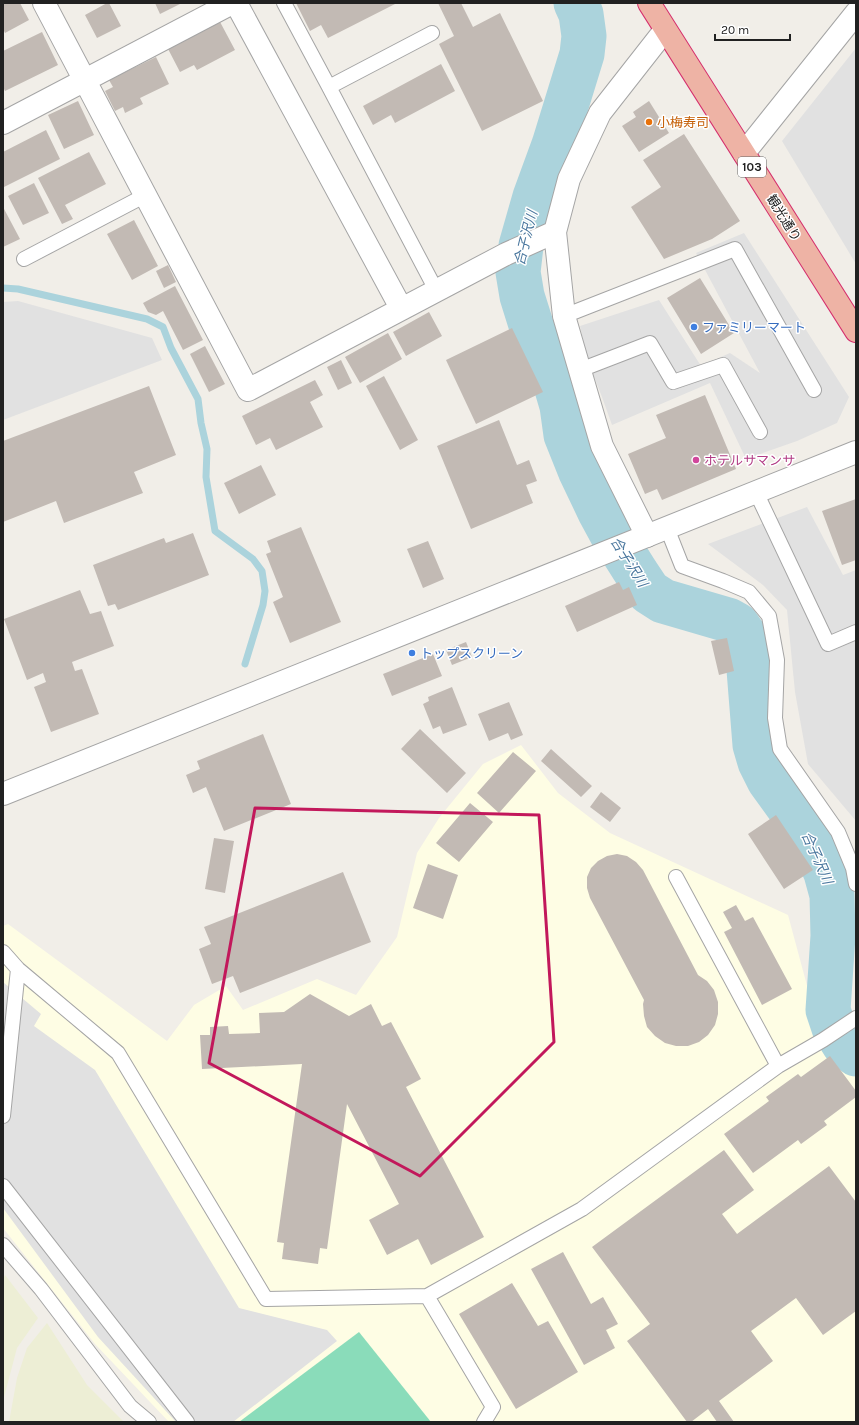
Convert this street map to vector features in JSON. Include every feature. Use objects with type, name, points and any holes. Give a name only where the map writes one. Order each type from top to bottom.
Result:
[{"type":"highway","name":"観光通り","points":[[649,3],[856,331]]},
{"type":"street","points":[[44,3],[248,390],[401,308],[506,254],[555,232]]},
{"type":"street","points":[[3,123],[232,3]]},
{"type":"street","points":[[236,3],[401,308]]},
{"type":"street","points":[[744,153],[856,13]]},
{"type":"street","points":[[651,534],[602,446],[564,316],[555,232],[569,179],[600,113],[665,30]]},
{"type":"street","points":[[3,794],[856,452]]},
{"type":"lane","points":[[284,3],[436,290]]},
{"type":"lane","points":[[329,87],[432,33]]},
{"type":"lane","points":[[24,259],[146,195]]},
{"type":"lane","points":[[564,316],[735,249],[814,390]]},
{"type":"lane","points":[[580,370],[650,343],[673,382],[723,365],[760,432]]},
{"type":"lane","points":[[756,492],[828,644],[856,632]]},
{"type":"lane","points":[[651,534],[682,566],[723,580],[749,592],[769,616],[777,660],[775,718],[780,749],[838,832],[853,868],[856,884]]},
{"type":"lane","points":[[676,877],[778,1066]]},
{"type":"lane","points":[[3,952],[18,969],[118,1053],[266,1298],[427,1296],[582,1210],[778,1066],[851,1022]]},
{"type":"lane","points":[[3,1116],[18,969]]},
{"type":"lane","points":[[3,1186],[187,1422]]},
{"type":"lane","points":[[3,1245],[41,1289],[130,1406],[149,1422]]},
{"type":"lane","points":[[427,1296],[493,1408],[484,1422]]},
{"type":"highlighted area","points":[[255,808],[539,815],[554,1042],[420,1176],[209,1063]]},
{"type":"shaded area","points":[[856,48],[856,264],[782,141]]},
{"type":"shaded area","points":[[744,233],[849,397],[837,423],[797,441],[746,459],[710,383],[612,425],[587,359],[580,326],[659,300],[701,366],[730,353],[760,373],[696,253]]},
{"type":"shaded area","points":[[18,301],[152,338],[162,360],[3,420],[3,302]]},
{"type":"shaded area","points":[[807,507],[843,575],[856,570],[856,821],[808,764],[795,692],[787,610],[763,585],[708,544]]},
{"type":"shaded area","points":[[521,745],[558,793],[610,833],[788,915],[816,1019],[856,1060],[856,1422],[169,1422],[95,1344],[3,1228],[3,926],[8,924],[167,1041],[194,1005],[226,986],[243,1010],[317,979],[356,995],[397,937],[417,853],[439,818],[483,764]]},
{"type":"shaded area","points":[[3,982],[41,1014],[34,1026],[95,1070],[239,1308],[327,1330],[337,1341],[233,1422],[176,1422],[98,1337],[3,1208]]},
{"type":"shaded area","points":[[5,1275],[38,1318],[17,1348],[3,1401],[3,1280]]},
{"type":"shaded area","points":[[47,1323],[87,1385],[124,1422],[9,1422],[17,1378],[27,1348]]},
{"type":"green space","points":[[359,1332],[431,1422],[239,1422]]},
{"type":"building","points":[[3,3],[20,3],[29,20],[5,33],[3,29]]},
{"type":"building","points":[[109,3],[121,26],[97,38],[85,15]]},
{"type":"building","points":[[155,3],[182,3],[160,14]]},
{"type":"building","points":[[296,3],[397,3],[328,38],[321,25],[310,31]]},
{"type":"building","points":[[438,3],[461,3],[473,27],[500,13],[543,101],[482,131],[439,44],[454,36]]},
{"type":"building","points":[[219,20],[235,50],[197,70],[194,65],[180,72],[167,47]]},
{"type":"building","points":[[42,32],[58,65],[5,91],[3,87],[3,51]]},
{"type":"building","points":[[156,57],[169,84],[140,98],[143,104],[125,113],[123,107],[115,111],[105,91],[113,87],[109,80]]},
{"type":"building","points":[[441,64],[455,91],[395,123],[391,115],[373,125],[363,106]]},
{"type":"building","points":[[78,101],[94,135],[64,149],[48,115]]},
{"type":"building","points":[[649,101],[669,133],[639,152],[622,126],[636,117],[633,112]]},
{"type":"building","points":[[46,130],[60,159],[4,187],[3,152]]},
{"type":"building","points":[[684,134],[740,221],[712,239],[664,259],[631,207],[661,187],[643,160]]},
{"type":"building","points":[[89,152],[106,184],[65,205],[73,219],[62,224],[38,178]]},
{"type":"building","points":[[34,183],[49,213],[23,225],[8,196]]},
{"type":"building","points":[[3,207],[20,239],[3,247]]},
{"type":"building","points":[[134,220],[158,266],[132,280],[107,234]]},
{"type":"building","points":[[168,265],[176,282],[164,288],[156,271]]},
{"type":"building","points":[[700,278],[734,333],[701,354],[667,298]]},
{"type":"building","points":[[175,286],[203,340],[183,350],[163,311],[156,315],[148,312],[143,303]]},
{"type":"building","points":[[429,312],[442,336],[406,356],[393,332]]},
{"type":"building","points":[[512,328],[543,392],[476,424],[446,360]]},
{"type":"building","points":[[388,333],[402,359],[360,383],[345,357]]},
{"type":"building","points":[[205,346],[225,384],[209,392],[190,354]]},
{"type":"building","points":[[341,360],[352,383],[338,390],[327,367]]},
{"type":"building","points":[[384,376],[418,440],[400,450],[366,386]]},
{"type":"building","points":[[315,380],[323,395],[310,402],[323,427],[276,450],[270,438],[256,445],[242,416]]},
{"type":"building","points":[[149,386],[176,455],[134,472],[143,493],[64,523],[56,501],[3,522],[3,441]]},
{"type":"building","points":[[705,395],[736,469],[662,500],[657,489],[645,494],[628,454],[666,438],[656,415]]},
{"type":"building","points":[[499,420],[517,465],[529,460],[537,481],[526,485],[533,503],[471,529],[437,446]]},
{"type":"building","points":[[261,465],[276,495],[239,514],[224,483]]},
{"type":"building","points":[[856,499],[856,560],[842,565],[822,511]]},
{"type":"building","points":[[301,527],[341,622],[290,643],[273,602],[283,597],[266,554],[271,552],[267,541]]},
{"type":"building","points":[[193,533],[209,575],[118,610],[115,604],[108,606],[93,565],[164,538],[166,543]]},
{"type":"building","points":[[428,541],[444,579],[423,588],[407,549]]},
{"type":"building","points":[[619,582],[623,590],[629,587],[637,605],[577,632],[565,606]]},
{"type":"building","points":[[80,590],[90,614],[101,611],[114,646],[72,662],[75,671],[82,669],[99,714],[51,732],[34,687],[46,682],[43,673],[27,680],[4,619]]},
{"type":"building","points":[[727,638],[734,671],[719,675],[711,641]]},
{"type":"building","points":[[466,642],[472,657],[452,665],[446,650]]},
{"type":"building","points":[[433,654],[442,676],[392,696],[383,674]]},
{"type":"building","points":[[452,687],[467,725],[443,734],[440,726],[433,729],[423,704],[429,701],[428,697]]},
{"type":"building","points":[[509,702],[523,735],[511,740],[508,733],[489,741],[478,714]]},
{"type":"building","points":[[420,729],[466,773],[447,793],[401,749]]},
{"type":"building","points":[[263,734],[291,804],[224,831],[206,787],[193,793],[186,775],[200,769],[197,761]]},
{"type":"building","points":[[551,749],[592,786],[581,797],[541,761]]},
{"type":"building","points":[[513,752],[536,771],[499,813],[477,793]]},
{"type":"building","points":[[601,792],[621,808],[610,822],[590,807]]},
{"type":"building","points":[[470,803],[493,822],[459,862],[436,843]]},
{"type":"building","points":[[776,815],[813,870],[784,889],[748,834]]},
{"type":"building","points":[[214,838],[234,841],[225,893],[205,889]]},
{"type":"building","points":[[617,854],[627,856],[636,862],[643,870],[698,975],[707,981],[714,990],[718,1002],[718,1014],[715,1025],[708,1035],[699,1042],[688,1046],[676,1046],[665,1043],[655,1036],[647,1027],[644,1016],[644,1000],[590,898],[587,888],[587,877],[591,868],[598,861],[607,856]]},
{"type":"building","points":[[428,864],[458,875],[443,919],[413,908]]},
{"type":"building","points":[[343,872],[371,942],[240,993],[233,976],[212,984],[199,949],[211,944],[204,927]]},
{"type":"building","points":[[736,905],[745,921],[753,917],[792,989],[762,1005],[724,932],[732,928],[723,912]]},
{"type":"building","points":[[310,994],[349,1016],[371,1004],[382,1026],[391,1022],[421,1079],[406,1087],[484,1237],[431,1265],[418,1239],[387,1255],[369,1220],[399,1204],[347,1104],[327,1249],[320,1248],[318,1264],[282,1259],[284,1243],[277,1242],[302,1064],[202,1069],[200,1035],[210,1035],[210,1027],[228,1026],[229,1034],[260,1033],[259,1013],[284,1012]]},
{"type":"building","points":[[830,1056],[856,1091],[856,1097],[824,1121],[827,1125],[801,1144],[798,1140],[753,1173],[724,1134],[769,1101],[766,1097],[798,1074],[801,1077]]},
{"type":"building","points":[[724,1150],[754,1190],[722,1214],[737,1234],[829,1166],[856,1202],[856,1311],[823,1335],[796,1298],[751,1331],[773,1361],[719,1401],[734,1422],[717,1422],[708,1409],[691,1422],[687,1422],[627,1341],[650,1324],[592,1247]]},
{"type":"building","points":[[563,1252],[591,1304],[603,1297],[618,1324],[606,1330],[615,1348],[584,1365],[531,1269]]},
{"type":"building","points":[[512,1283],[538,1326],[548,1321],[578,1372],[516,1409],[459,1314]]},
{"type":"waterway","name":"合子沢川","points":[[576,3],[581,14],[584,36],[582,54],[554,145],[535,197],[521,246],[518,272],[522,296],[532,328],[548,362],[555,382],[562,406],[566,435],[580,470],[613,536],[637,574],[649,592],[663,601],[728,620],[737,625],[744,635],[748,657],[755,745],[760,762],[769,780],[811,838],[826,873],[832,895],[833,936],[828,1010],[834,1028],[844,1044],[856,1054]]},
{"type":"waterway","points":[[3,288],[18,289],[147,319],[163,327],[171,348],[198,399],[201,423],[207,449],[206,477],[215,531],[253,559],[262,571],[265,591],[263,605],[245,664]]},
{"type":"place","name":"小梅寿司","points":[[649,122]]},
{"type":"place","name":"ファミリーマート","points":[[694,327]]},
{"type":"place","name":"ホテルサマンサ","points":[[696,460]]},
{"type":"place","name":"トップスクリーン","points":[[412,653]]}]
